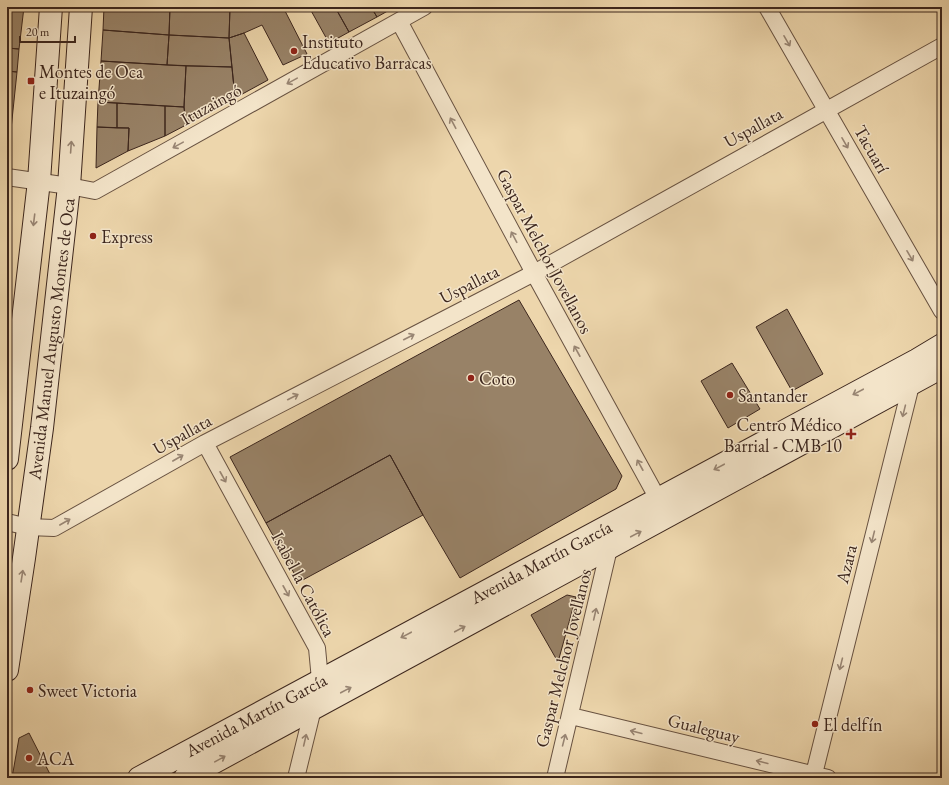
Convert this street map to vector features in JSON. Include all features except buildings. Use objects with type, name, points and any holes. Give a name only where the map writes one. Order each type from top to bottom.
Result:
[{"type":"main road","name":"Avenida Manuel Augusto Montes de Oca","points":[[7,459],[39,181],[51,7]]},
{"type":"main road","name":"Avenida Manuel Augusto Montes de Oca","points":[[7,670],[42,428],[69,186],[81,7]]},
{"type":"main road","name":"Avenida Martín García","points":[[185,778],[611,548],[663,508],[942,345]]},
{"type":"main road","name":"Avenida Martín García","points":[[139,778],[613,524],[663,508],[942,367]]},
{"type":"street","name":"Ituzaingó","points":[[7,177],[69,186],[95,192],[424,7]]},
{"type":"street","name":"Tacuarí","points":[[767,7],[942,311]]},
{"type":"street","name":"Gaspar Melchor Jovellanos","points":[[399,21],[534,273],[663,508]]},
{"type":"street","name":"Uspallata","points":[[7,522],[28,527],[54,528],[204,443],[534,273],[826,109],[942,46]]},
{"type":"street","name":"Azara","points":[[818,777],[917,360]]},
{"type":"street","name":"Isabel la Católica","points":[[204,443],[317,648],[320,680],[296,778]]},
{"type":"street","name":"Gaspar Melchor Jovellanos","points":[[555,778],[611,548],[613,524]]},
{"type":"street","name":"Gualeguay","points":[[571,716],[818,777]]},
{"type":"place","name":"Instituto Educativo Barracas","points":[[294,51]]},
{"type":"place","name":"Montes de Oca e Ituzaingó","points":[[31,81]]},
{"type":"place","name":"Express","points":[[93,236]]},
{"type":"place","name":"Coto","points":[[471,378]]},
{"type":"place","name":"Santander","points":[[730,395]]},
{"type":"place","name":"Centro Médico Barrial - CMB 10","points":[[851,434]]},
{"type":"place","name":"Sweet Victoria","points":[[30,690]]},
{"type":"place","name":"El delfín","points":[[815,724]]},
{"type":"place","name":"ACA","points":[[29,758]]}]
